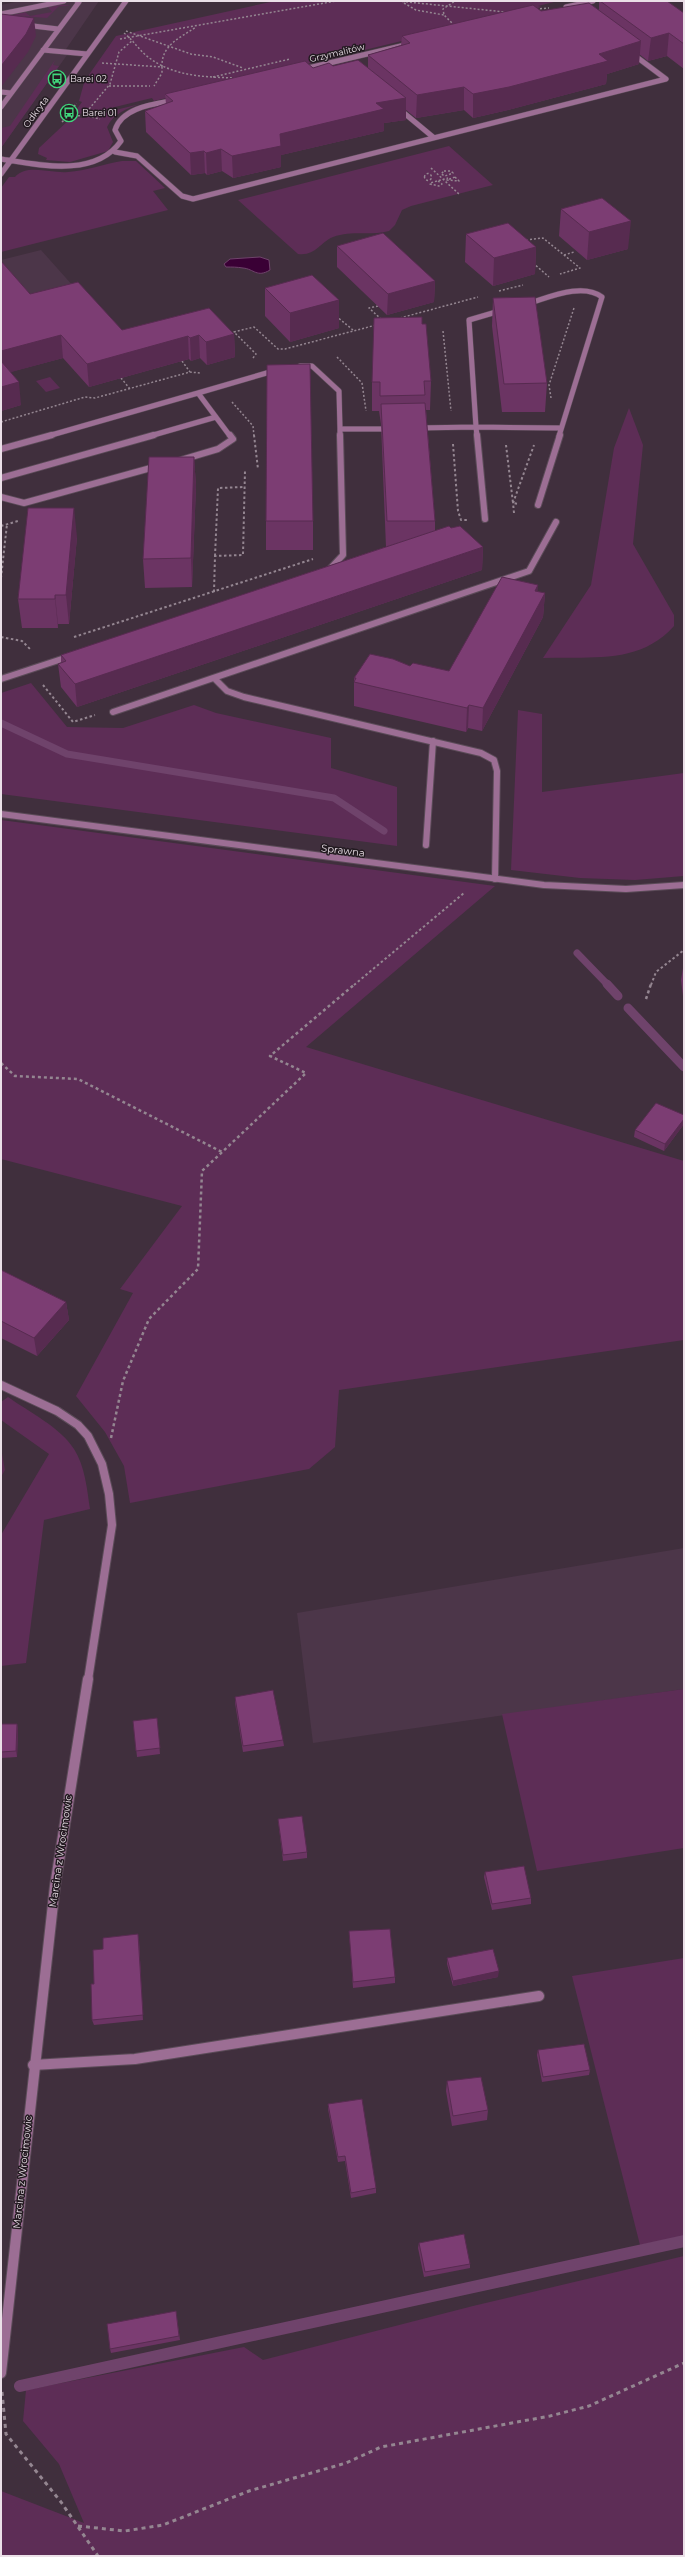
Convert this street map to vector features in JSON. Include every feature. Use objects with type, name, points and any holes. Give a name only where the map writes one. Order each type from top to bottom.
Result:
[{"type":"street","points":[[1,14],[64,1]]},
{"type":"street","points":[[1,107],[78,1]]},
{"type":"street","name":"Odkryta","points":[[1,174],[126,1]]},
{"type":"street","points":[[560,9],[570,9],[593,1]]},
{"type":"street","points":[[20,24],[58,29]]},
{"type":"street","name":"Grzymalitów","points":[[298,70],[413,43]]},
{"type":"street","points":[[43,50],[87,54]]},
{"type":"street","points":[[1,159],[66,166],[100,158],[115,152],[137,156],[182,196],[193,199],[666,79],[627,50]]},
{"type":"street","points":[[340,61],[346,65]]},
{"type":"street","points":[[1,92],[12,93]]},
{"type":"street","points":[[115,152],[121,141],[115,130],[120,119],[135,110],[179,99]]},
{"type":"street","points":[[393,104],[433,137]]},
{"type":"street","points":[[520,306],[572,292],[594,291],[602,297],[560,428],[538,505]]},
{"type":"street","points":[[485,519],[476,428],[469,320],[513,308]]},
{"type":"street","points":[[292,366],[312,366],[339,391],[343,554],[325,573],[318,576]]},
{"type":"street","points":[[1,449],[284,368]]},
{"type":"street","points":[[174,462],[218,449],[233,439],[198,393]]},
{"type":"street","points":[[1,478],[216,417]]},
{"type":"street","points":[[340,429],[399,428]]},
{"type":"street","points":[[406,428],[560,428]]},
{"type":"street","points":[[1,497],[24,503],[167,463]]},
{"type":"street","points":[[113,712],[215,679],[529,571],[556,522]]},
{"type":"street","points":[[1,679],[75,655]]},
{"type":"street","points":[[215,679],[227,691],[244,697],[481,752],[494,760],[497,771],[495,879]]},
{"type":"street","points":[[426,845],[433,741]]},
{"type":"street","name":"Sprawna","points":[[1,814],[483,878],[626,889],[684,885]]},
{"type":"street","name":"Marcina z Wrocimowic","points":[[1,1385],[65,1415],[87,1435],[104,1468],[110,1490],[112,1525],[55,1886],[33,2065],[1,2373]]},
{"type":"street","points":[[33,2065],[135,2059],[539,1996]]},
{"type":"path","points":[[114,40],[197,27],[336,1]]},
{"type":"path","points":[[398,1],[508,12]]},
{"type":"path","points":[[448,30],[452,23],[444,15],[442,10],[455,1]]},
{"type":"path","points":[[403,2],[416,10],[444,15]]},
{"type":"path","points":[[534,9],[570,9]]},
{"type":"path","points":[[149,92],[162,73],[162,56],[168,46],[197,27]]},
{"type":"path","points":[[162,67],[146,56],[133,40],[123,32],[123,30],[168,46],[243,68]]},
{"type":"path","points":[[71,114],[84,115],[108,86],[119,52],[133,40]]},
{"type":"path","points":[[98,62],[162,67],[196,76],[244,78]]},
{"type":"path","points":[[108,86],[154,86]]},
{"type":"path","points":[[431,168],[460,195]]},
{"type":"path","points":[[432,179],[444,176],[452,174],[452,172],[442,172],[444,176]]},
{"type":"path","points":[[438,181],[442,184],[439,186],[430,184],[430,183],[448,178],[455,177],[459,179],[453,182],[448,178]]},
{"type":"path","points":[[519,242],[543,238],[580,268],[558,275]]},
{"type":"path","points":[[564,255],[574,252]]},
{"type":"path","points":[[527,265],[533,263],[549,277]]},
{"type":"path","points":[[542,279],[554,276]]},
{"type":"path","points":[[497,292],[527,284]]},
{"type":"path","points":[[399,318],[482,296]]},
{"type":"path","points":[[552,402],[549,384],[575,304],[567,306]]},
{"type":"path","points":[[378,306],[368,308],[384,322]]},
{"type":"path","points":[[333,317],[338,316],[354,331]]},
{"type":"path","points":[[253,359],[256,354],[234,332],[254,327],[278,349],[285,349],[376,325]]},
{"type":"path","points":[[337,357],[362,382],[368,429]]},
{"type":"path","points":[[182,361],[190,372]]},
{"type":"path","points":[[1,421],[85,397],[95,398],[190,372],[207,371]]},
{"type":"path","points":[[121,378],[130,389]]},
{"type":"path","points":[[514,503],[534,438]]},
{"type":"path","points":[[506,442],[514,513]]},
{"type":"path","points":[[215,556],[242,555],[245,470]]},
{"type":"path","points":[[214,592],[218,488],[244,487]]},
{"type":"path","points":[[514,503],[538,505]]},
{"type":"path","points":[[1,578],[8,524]]},
{"type":"path","points":[[69,639],[316,558]]},
{"type":"path","points":[[1,637],[22,641],[32,651]]},
{"type":"path","points":[[41,684],[45,686],[73,722],[107,711],[113,712]]},
{"type":"path","points":[[104,1468],[123,1381],[149,1319],[198,1269],[202,1171],[306,1073],[270,1056],[483,878]]},
{"type":"path","points":[[646,999],[656,972],[684,950]]},
{"type":"path","points":[[1,1063],[16,1076],[78,1079],[222,1152]]},
{"type":"path","points":[[78,2526],[126,2531],[163,2525],[249,2491],[346,2462],[381,2447],[550,2416],[590,2406],[684,2363]]},
{"type":"path","points":[[1,2386],[6,2434],[61,2502],[98,2556]]},
{"type":"shaded area","points":[[20,1],[99,1],[62,55],[67,55],[1,148],[1,5]]},
{"type":"shaded area","points":[[275,1],[558,1],[538,6],[542,7],[154,101],[152,98],[86,114],[74,113],[82,102],[79,101],[84,83],[90,80],[86,79],[116,36]]},
{"type":"shaded area","points":[[60,4],[70,6],[59,6],[47,18],[21,16],[17,21],[3,17],[25,12],[30,16],[52,12],[48,7]]},
{"type":"shaded area","points":[[55,60],[53,65],[59,66],[1,148],[1,128],[10,126]]},
{"type":"shaded area","points":[[140,104],[121,112],[110,122],[107,127],[113,142],[108,151],[70,162],[46,160],[47,158],[38,154],[39,148],[72,117],[83,118]]},
{"type":"shaded area","points":[[449,146],[493,185],[411,206],[402,210],[395,225],[389,231],[340,235],[333,237],[309,253],[298,254],[238,200]]},
{"type":"shaded area","points":[[122,161],[136,161],[165,188],[153,191],[168,210],[1,252],[1,188],[9,177],[15,177],[20,173],[33,170],[62,172],[75,171]]},
{"type":"shaded area","points":[[41,250],[74,287],[1,306],[1,260]]},
{"type":"shaded area","points":[[260,257],[269,260],[270,270],[259,273],[237,267],[226,267],[224,264],[230,259]]},
{"type":"shaded area","points":[[50,377],[60,388],[46,392],[36,381]]},
{"type":"shaded area","points":[[629,408],[643,445],[633,544],[674,615],[674,626],[646,647],[630,653],[597,657],[543,658],[591,585],[614,448]]},
{"type":"shaded area","points":[[31,683],[67,727],[123,728],[194,705],[216,713],[331,738],[331,768],[397,787],[397,846],[1,794],[1,693]]},
{"type":"shaded area","points":[[518,710],[542,714],[542,792],[684,773],[684,876],[635,880],[580,878],[511,870]]},
{"type":"shaded area","points":[[1,820],[495,886],[306,1047],[684,1161],[684,1340],[339,1390],[335,1447],[309,1469],[130,1503],[124,1466],[105,1432],[76,1396],[133,1293],[120,1289],[182,1206],[1,1159]]},
{"type":"shaded area","points":[[8,1397],[53,1427],[74,1449],[83,1470],[90,1509],[44,1520],[26,1663],[1,1666],[1,1535],[49,1454],[1,1420],[1,1402]]},
{"type":"shaded area","points":[[684,1548],[684,1689],[313,1743],[297,1613]]},
{"type":"shaded area","points":[[684,1689],[684,1848],[537,1871],[502,1714]]},
{"type":"shaded area","points":[[684,1958],[684,2236],[640,2245],[572,1976]]},
{"type":"shaded area","points":[[684,2256],[684,2556],[1,2556],[1,2491],[84,2523],[59,2464],[23,2421],[26,2390],[244,2347],[263,2360],[473,2306]]},
{"type":"building","points":[[600,1],[667,1],[684,13],[684,44],[669,33],[651,38]]},
{"type":"building","points":[[589,3],[641,41],[599,54],[608,61],[509,87],[473,94],[464,87],[417,95],[368,55],[410,43],[402,36],[533,5],[541,11]]},
{"type":"building","points":[[1,14],[34,18],[26,34],[1,66]]},
{"type":"building","points":[[358,60],[406,98],[376,103],[384,109],[280,134],[281,146],[232,156],[221,149],[206,153],[204,151],[190,153],[145,111],[173,101],[165,94],[305,61],[313,68],[329,63],[333,66]]},
{"type":"building","points":[[602,198],[631,221],[589,232],[561,209]]},
{"type":"building","points":[[508,223],[536,247],[494,258],[466,234]]},
{"type":"building","points":[[383,233],[435,281],[388,294],[337,246]]},
{"type":"building","points":[[1,261],[30,294],[78,282],[122,330],[209,308],[234,334],[206,342],[199,335],[190,338],[188,336],[87,364],[61,335],[1,351]]},
{"type":"building","points":[[312,275],[339,300],[290,313],[265,288]]},
{"type":"building","points":[[535,297],[547,383],[504,384],[493,298]]},
{"type":"building","points":[[422,317],[422,324],[426,324],[431,381],[424,381],[425,395],[380,396],[380,382],[372,382],[374,318]]},
{"type":"building","points":[[1,361],[19,382],[1,387]]},
{"type":"building","points":[[310,364],[313,521],[266,521],[267,365]]},
{"type":"building","points":[[425,403],[435,521],[387,521],[381,404]]},
{"type":"building","points":[[149,457],[194,457],[191,558],[143,559]]},
{"type":"building","points":[[28,508],[74,508],[66,595],[55,595],[55,599],[18,599]]},
{"type":"building","points":[[449,526],[451,528],[460,526],[483,547],[75,684],[58,664],[66,661],[61,655]]},
{"type":"building","points":[[502,577],[538,585],[535,591],[545,593],[483,708],[469,705],[467,708],[354,682],[356,678],[354,678],[370,654],[393,659],[410,666],[413,663],[449,671]]},
{"type":"building","points":[[656,1103],[684,1115],[684,1119],[665,1144],[635,1130]]},
{"type":"building","points":[[1,1270],[66,1302],[34,1338],[1,1321]]},
{"type":"building","points":[[273,1690],[283,1740],[243,1746],[235,1697]]},
{"type":"building","points":[[157,1718],[160,1748],[136,1751],[133,1721]]},
{"type":"building","points":[[1,1724],[17,1724],[16,1751],[1,1752]]},
{"type":"building","points":[[302,1816],[307,1852],[283,1855],[278,1819]]},
{"type":"building","points":[[524,1866],[531,1898],[492,1904],[485,1872]]},
{"type":"building","points":[[390,1929],[395,1977],[353,1982],[349,1931]]},
{"type":"building","points":[[138,1934],[143,2015],[92,2020],[91,1984],[94,1984],[93,1950],[103,1949],[103,1938]]},
{"type":"building","points":[[493,1949],[499,1971],[453,1981],[447,1958]]},
{"type":"building","points":[[584,2044],[590,2070],[543,2077],[538,2050]]},
{"type":"building","points":[[481,2077],[488,2110],[453,2116],[447,2081]]},
{"type":"building","points":[[362,2099],[376,2188],[351,2193],[345,2156],[338,2157],[328,2104]]},
{"type":"building","points":[[464,2234],[470,2264],[425,2272],[419,2243]]},
{"type":"building","points":[[176,2311],[179,2336],[110,2349],[107,2324]]},
{"type":"waterway","points":[[1,723],[67,754],[334,798],[384,831]]},
{"type":"waterway","points":[[577,953],[608,985]]},
{"type":"waterway","points":[[607,984],[618,996]]},
{"type":"waterway","points":[[628,1008],[684,1067]]},
{"type":"waterway","points":[[20,2386],[684,2241]]},
{"type":"place","name":"Barei 02","points":[[57,79]]},
{"type":"place","name":"Barei 01","points":[[69,113]]}]
